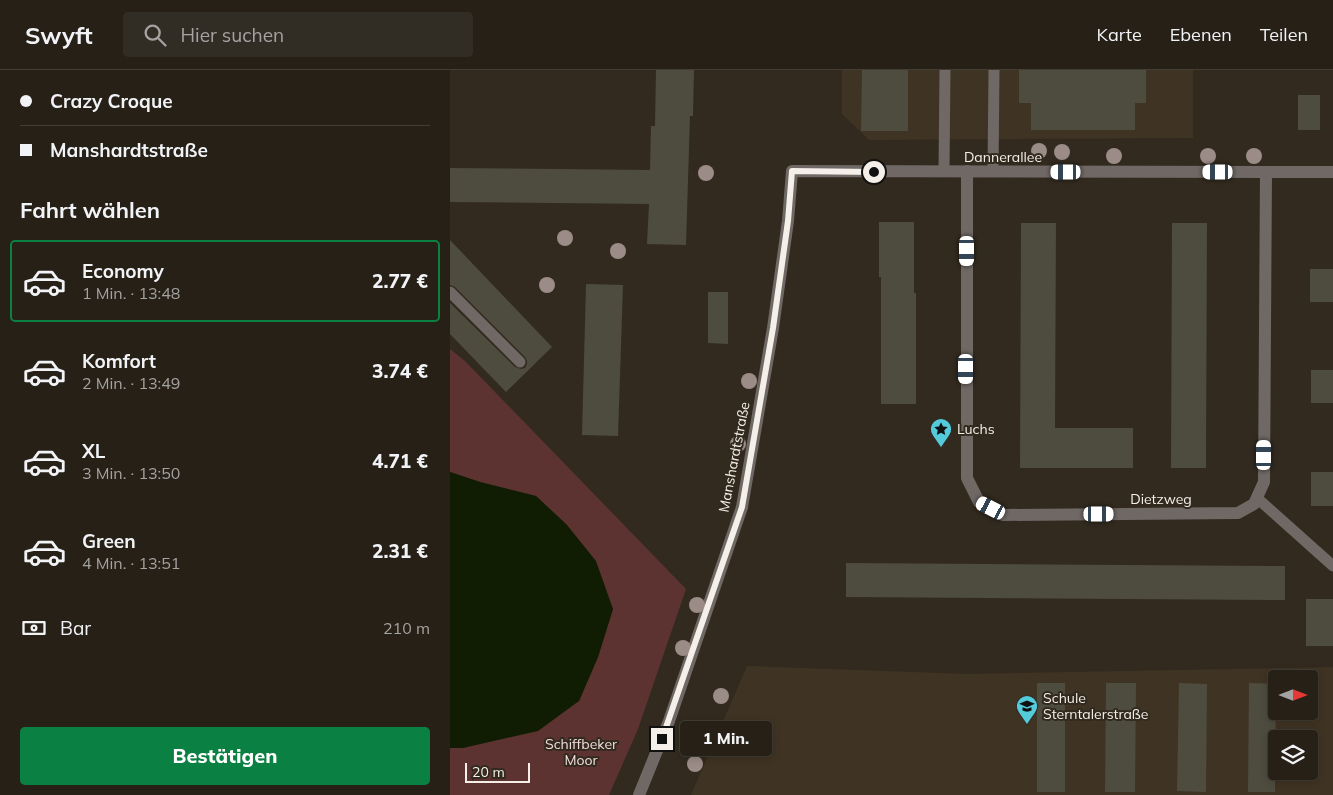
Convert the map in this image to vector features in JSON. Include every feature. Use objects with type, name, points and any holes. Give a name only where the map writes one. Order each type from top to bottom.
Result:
[{"type":"street","name":"Dannerallee","points":[[792,171],[1333,172]]},
{"type":"street","name":"Manshardtstraße","points":[[639,795],[669,721],[742,507],[773,328],[788,221],[792,171]]},
{"type":"street","name":"Dietzweg","points":[[967,171],[966,478],[979,502],[1003,515],[1238,513],[1254,504],[1257,498]]},
{"type":"street","points":[[1257,498],[1264,482],[1266,172]]},
{"type":"lane","points":[[944,171],[945,70]]},
{"type":"lane","points":[[993,172],[994,70]]},
{"type":"lane","points":[[450,292],[520,362]]},
{"type":"lane","points":[[1257,498],[1333,566]]},
{"type":"shaded area","points":[[842,70],[1193,70],[1193,138],[869,140],[842,114]]},
{"type":"shaded area","name":"Schiffbeker Moor","points":[[450,472],[480,482],[536,496],[567,525],[596,561],[613,609],[598,657],[579,701],[538,731],[463,748],[450,748]]},
{"type":"shaded area","name":"Schule Sterntalerstraße","points":[[747,666],[967,674],[1333,667],[1333,795],[691,795]]},
{"type":"green space","name":"Schiffbeker Moor","points":[[450,349],[465,361],[686,589],[638,729],[609,795],[450,795],[450,748],[463,748],[579,701],[598,657],[613,609],[567,525],[536,496],[480,482],[450,472]]},
{"type":"building","points":[[656,70],[694,70],[693,116],[690,116],[686,245],[647,244],[649,204],[450,202],[450,168],[650,170],[651,126],[655,126]]},
{"type":"building","points":[[862,70],[908,70],[908,131],[861,131]]},
{"type":"building","points":[[1019,70],[1146,70],[1146,103],[1135,103],[1135,130],[1031,130],[1031,103],[1019,103]]},
{"type":"building","points":[[1298,95],[1320,95],[1320,130],[1298,130]]},
{"type":"building","points":[[879,222],[914,222],[916,404],[881,404]]},
{"type":"building","points":[[1021,223],[1056,223],[1055,428],[1133,428],[1133,468],[1020,468]]},
{"type":"building","points":[[1172,223],[1207,223],[1206,468],[1171,468]]},
{"type":"building","points":[[450,240],[552,347],[506,392],[450,334],[450,303],[515,367],[525,368],[527,364],[525,357],[455,287],[450,285]]},
{"type":"building","points":[[1310,269],[1333,269],[1333,302],[1310,302]]},
{"type":"building","points":[[586,284],[623,285],[618,436],[582,435]]},
{"type":"building","points":[[708,292],[728,292],[728,344],[708,343]]},
{"type":"building","points":[[1311,370],[1333,370],[1333,403],[1311,403]]},
{"type":"building","points":[[1311,472],[1333,472],[1333,506],[1311,506]]},
{"type":"building","points":[[846,563],[1285,566],[1285,600],[846,597]]},
{"type":"building","points":[[1306,599],[1333,599],[1333,646],[1306,646]]},
{"type":"building","points":[[1037,683],[1065,683],[1065,792],[1037,792]]},
{"type":"building","points":[[1106,683],[1136,683],[1135,792],[1105,792]]},
{"type":"building","points":[[1179,683],[1207,684],[1206,792],[1177,791]]},
{"type":"building","points":[[1249,683],[1268,684],[1268,720],[1276,720],[1276,730],[1268,730],[1268,780],[1275,780],[1275,792],[1248,792]]},
{"type":"place","name":"Luchs","points":[[941,448]]},
{"type":"place","name":"Schule Sterntalerstraße","points":[[1027,725]]},
{"type":"route","points":[[662,739],[742,507],[773,328],[788,221],[792,171],[874,172]]}]
